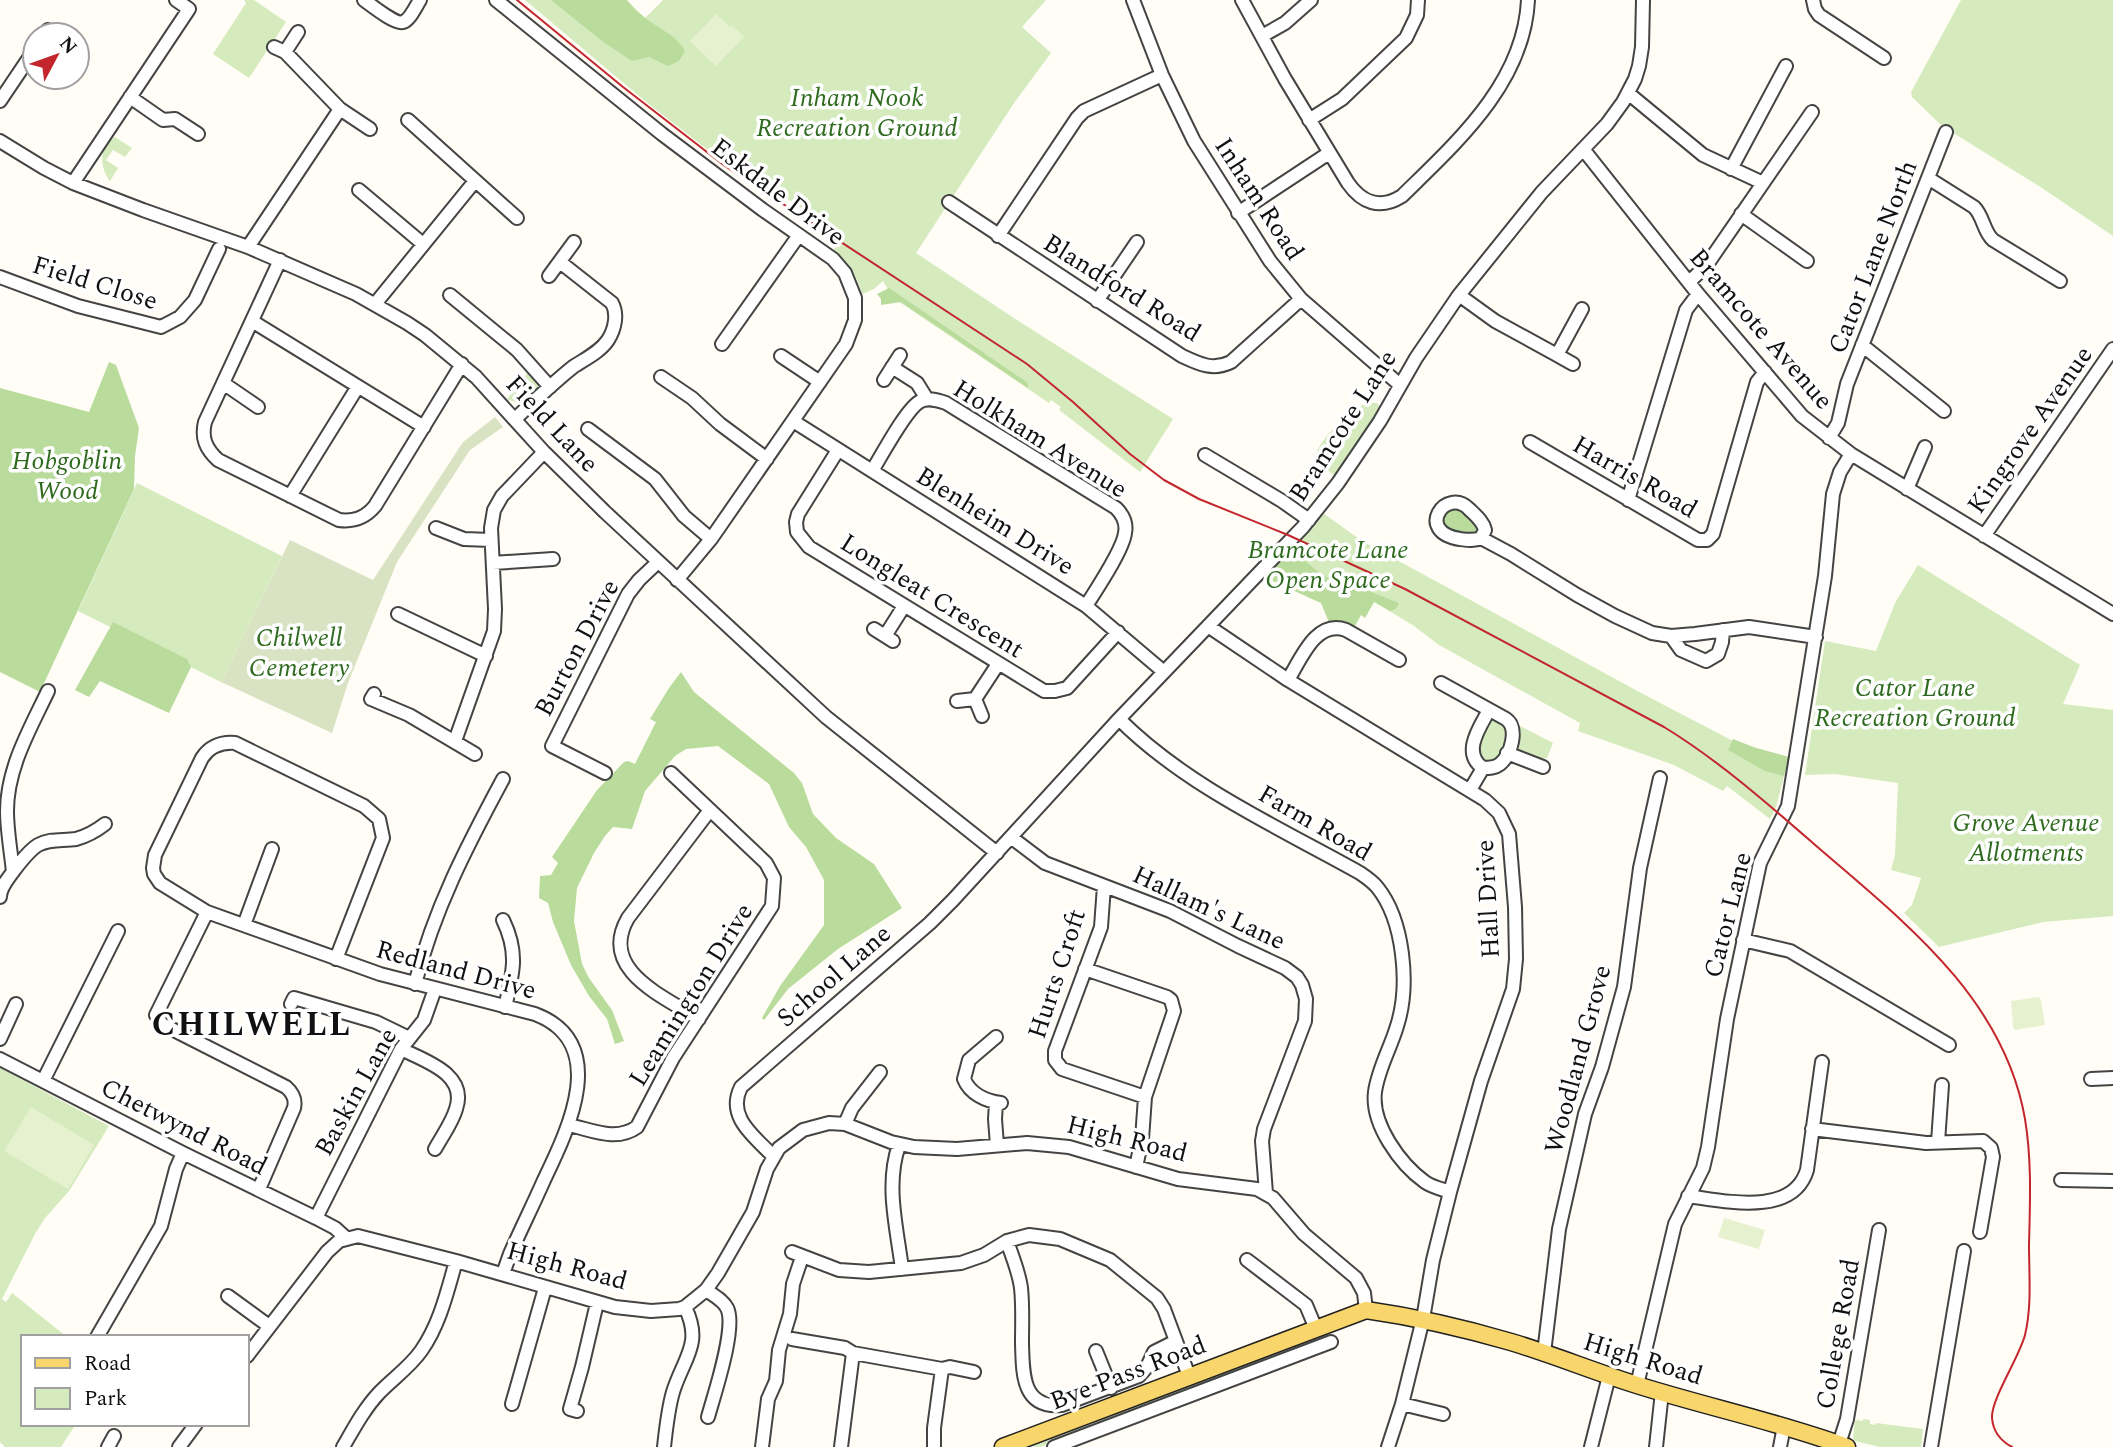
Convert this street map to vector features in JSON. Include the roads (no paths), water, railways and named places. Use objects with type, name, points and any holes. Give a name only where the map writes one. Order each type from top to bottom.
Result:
[{"type":"main road","name":"High Road","points":[[1366,1310],[1458,1327],[1637,1385],[1784,1426],[1843,1446]]},
{"type":"main road","name":"Bye Pass Road","points":[[1011,1446],[1366,1310]]},
{"type":"street","points":[[73,183],[189,9],[176,0]]},
{"type":"street","points":[[364,0],[400,23],[406,20],[420,0]]},
{"type":"street","name":"Eskdale Drive","points":[[496,0],[662,134],[838,264],[855,298],[855,320],[851,334],[711,539],[677,580]]},
{"type":"street","points":[[1242,0],[1309,120],[1348,183],[1361,198],[1379,204],[1389,203],[1402,196],[1463,134],[1497,92],[1507,76],[1524,33],[1528,0]]},
{"type":"street","points":[[1262,36],[1285,23],[1311,0]]},
{"type":"street","points":[[1309,120],[1342,99],[1406,38],[1417,15],[1418,0]]},
{"type":"street","name":"Bramcote Lane","points":[[1012,838],[1119,719],[1309,520],[1354,461],[1431,334],[1459,295],[1535,201],[1607,124],[1628,93],[1635,79],[1642,47],[1643,0]]},
{"type":"street","points":[[1813,0],[1819,15],[1880,49]]},
{"type":"street","name":"Inham Road","points":[[1137,1],[1162,75],[1194,141],[1270,261],[1301,299],[1400,384]]},
{"type":"street","points":[[298,32],[279,50],[340,109],[370,129]]},
{"type":"street","points":[[0,101],[21,70]]},
{"type":"street","points":[[1731,169],[1779,71]]},
{"type":"street","points":[[998,236],[1084,111],[1162,75]]},
{"type":"street","points":[[1628,93],[1694,148],[1763,183]]},
{"type":"street","points":[[130,97],[163,120],[175,118],[198,134]]},
{"type":"street","points":[[248,247],[340,109]]},
{"type":"street","points":[[1689,282],[1706,266],[1812,112]]},
{"type":"street","points":[[408,120],[517,218]]},
{"type":"street","name":"Cator Lane North","points":[[1829,438],[1838,423],[1847,384],[1946,132]]},
{"type":"street","name":"Field Lane","points":[[0,141],[73,183],[280,260],[375,304],[412,326],[489,390],[544,452],[825,717],[997,853]]},
{"type":"street","name":"Bramcote Avenue","points":[[1583,149],[1698,294],[1802,416],[1851,454],[2113,614]]},
{"type":"street","points":[[1238,213],[1329,153]]},
{"type":"street","points":[[1928,178],[1974,207],[1980,213],[1987,234],[1993,240],[2060,281]]},
{"type":"street","points":[[375,304],[475,181]]},
{"type":"street","points":[[359,190],[423,244]]},
{"type":"street","name":"Blandford Road","points":[[950,202],[1182,356],[1210,367],[1231,362],[1301,299]]},
{"type":"street","points":[[1741,214],[1807,261]]},
{"type":"street","points":[[722,344],[799,235]]},
{"type":"street","points":[[549,276],[574,242]]},
{"type":"street","points":[[1097,301],[1137,243]]},
{"type":"street","name":"Field Close","points":[[0,277],[78,306],[161,327],[180,317],[195,300],[219,249]]},
{"type":"street","points":[[280,260],[203,428],[207,449],[218,460],[340,520],[361,518],[375,506],[462,365]]},
{"type":"street","points":[[515,419],[550,387],[603,346],[611,334],[615,311],[608,299],[560,262]]},
{"type":"street","points":[[1628,500],[1686,310],[1698,294]]},
{"type":"street","points":[[450,295],[517,350],[550,387]]},
{"type":"street","points":[[1459,295],[1495,321],[1573,364]]},
{"type":"street","points":[[1557,355],[1581,317]]},
{"type":"street","points":[[252,321],[424,428]]},
{"type":"street","points":[[1862,345],[1944,411]]},
{"type":"street","name":"Kingrove Avenue","points":[[1984,536],[2113,349]]},
{"type":"street","points":[[781,356],[820,382]]},
{"type":"street","points":[[884,380],[896,361],[917,383],[927,399]]},
{"type":"street","name":"Harris Road","points":[[1530,442],[1702,541],[1710,537],[1757,382],[1765,372]]},
{"type":"street","points":[[661,377],[692,398],[720,424],[767,459]]},
{"type":"street","points":[[223,383],[259,405]]},
{"type":"street","points":[[290,496],[357,388]]},
{"type":"street","name":"Holkham Avenue","points":[[872,471],[909,411],[927,399],[946,403],[1120,512],[1125,523],[1125,536],[1086,606]]},
{"type":"street","name":"Blenheim Drive","points":[[793,421],[1086,606],[1164,671]]},
{"type":"street","points":[[588,429],[655,479],[684,516],[711,539]]},
{"type":"street","name":"Longleat Crescent","points":[[838,450],[798,514],[797,532],[806,545],[1040,690],[1062,690],[1071,684],[1118,632]]},
{"type":"street","points":[[455,741],[495,625],[492,515],[498,502],[544,452]]},
{"type":"street","name":"Cator Lane","points":[[1637,1385],[1671,1237],[1677,1217],[1703,1168],[1708,1147],[1727,1019],[1760,863],[1787,806],[1825,576],[1833,494],[1840,472],[1851,454]]},
{"type":"street","points":[[1907,489],[1919,454]]},
{"type":"street","points":[[1214,456],[1309,520]]},
{"type":"street","points":[[444,528],[464,539],[491,540]]},
{"type":"street","points":[[1481,538],[1615,616],[1652,632],[1671,636],[1695,635],[1749,627],[1815,637]]},
{"type":"street","name":"Burton Drive","points":[[605,773],[552,746],[628,594],[658,562]]},
{"type":"street","points":[[493,563],[546,563]]},
{"type":"street","points":[[884,635],[904,606]]},
{"type":"street","points":[[398,614],[422,619],[486,656]]},
{"type":"street","name":"Hall Drive","points":[[1208,626],[1288,680],[1487,801],[1499,813],[1509,834],[1516,959],[1510,1002],[1481,1081],[1450,1192],[1433,1260],[1423,1319],[1402,1404],[1388,1447]]},
{"type":"street","points":[[1288,680],[1314,639],[1329,628],[1340,628],[1399,660]]},
{"type":"street","points":[[1671,636],[1681,650],[1706,662],[1718,654],[1723,630]]},
{"type":"street","points":[[975,699],[998,664]]},
{"type":"street","points":[[1441,683],[1513,726],[1514,736],[1499,765],[1483,768],[1470,790]]},
{"type":"street","points":[[13,872],[7,810],[10,782],[22,745],[48,691]]},
{"type":"street","points":[[373,694],[371,699],[409,715],[475,754]]},
{"type":"street","points":[[957,701],[975,699]]},
{"type":"street","points":[[975,699],[982,716]]},
{"type":"street","points":[[1483,768],[1475,761],[1472,749],[1489,710]]},
{"type":"street","name":"Farm Road","points":[[1119,719],[1181,772],[1360,873],[1377,886],[1395,924],[1404,985],[1398,1024],[1375,1092],[1377,1111],[1384,1134],[1399,1156],[1426,1182],[1450,1192]]},
{"type":"street","name":"Redland Drive","points":[[336,959],[383,838],[379,819],[364,806],[235,743],[217,745],[205,753],[153,862],[154,874],[160,883],[207,912],[336,959],[415,984],[545,1018],[557,1026],[568,1039],[578,1072],[577,1095],[569,1125],[503,1274]]},
{"type":"street","points":[[1507,753],[1543,766]]},
{"type":"street","name":"Leamington Drive","points":[[569,1125],[614,1135],[627,1133],[637,1126],[668,1066],[771,912],[774,878],[766,863],[671,773]]},
{"type":"street","name":"Woodland Grove","points":[[1544,1353],[1559,1229],[1585,1114],[1602,1067],[1622,996],[1640,868],[1660,778]]},
{"type":"street","points":[[415,984],[425,945],[451,878],[503,779]]},
{"type":"street","points":[[699,1019],[635,976],[625,966],[620,946],[628,918],[710,810]]},
{"type":"street","points":[[480,822],[493,829]]},
{"type":"street","points":[[0,897],[0,891],[32,849],[40,844],[83,837],[105,824]]},
{"type":"street","name":"School Lane","points":[[773,1156],[740,1121],[736,1109],[741,1087],[930,923],[1012,838]]},
{"type":"street","name":"Hallam's Lane","points":[[1012,838],[1045,863],[1170,911],[1285,968],[1297,977],[1307,1005],[1305,1021],[1264,1129],[1262,1141],[1266,1193]]},
{"type":"street","points":[[244,925],[272,849]]},
{"type":"street","name":"Hurts Croft","points":[[1104,886],[1101,927],[1055,1051],[1055,1060],[1062,1069],[1145,1097]]},
{"type":"street","points":[[207,912],[156,1015],[162,1024],[286,1087],[295,1097],[294,1108],[259,1189]]},
{"type":"street","points":[[503,920],[504,934],[514,958],[505,1007]]},
{"type":"street","points":[[43,1082],[118,931]]},
{"type":"street","points":[[1743,940],[1790,951],[1949,1045]]},
{"type":"street","points":[[1086,969],[1167,997],[1174,1005],[1145,1097],[1142,1139],[1136,1167]]},
{"type":"street","name":"Baskin Lane","points":[[316,1217],[405,1043],[425,1020],[435,989]]},
{"type":"street","points":[[291,1004],[293,998],[376,1022],[452,1079],[457,1089],[457,1108],[435,1149]]},
{"type":"street","points":[[0,1039],[16,1004]]},
{"type":"street","points":[[988,1038],[969,1060],[964,1079],[972,1091],[999,1103],[995,1119],[998,1145]]},
{"type":"street","name":"Chetwynd Road","points":[[0,1059],[183,1153],[316,1217],[346,1238]]},
{"type":"street","points":[[1688,1196],[1753,1202],[1776,1200],[1788,1196],[1800,1186],[1806,1176],[1822,1062]]},
{"type":"street","points":[[845,1124],[852,1108],[880,1072]]},
{"type":"street","points":[[2091,1079],[2113,1078]]},
{"type":"street","points":[[1938,1142],[1942,1086]]},
{"type":"street","name":"High Road","points":[[346,1238],[365,1237],[624,1309],[667,1311],[685,1307],[706,1290],[718,1273],[753,1212],[773,1156],[785,1142],[803,1130],[823,1124],[845,1124],[899,1145],[957,1149],[1036,1143],[1062,1146],[1189,1181],[1240,1185],[1266,1193]]},
{"type":"street","points":[[1812,1129],[1926,1143],[1983,1141],[1991,1148],[1993,1157],[1986,1225]]},
{"type":"street","points":[[899,1145],[892,1181],[902,1269]]},
{"type":"street","points":[[98,1335],[161,1226],[183,1153]]},
{"type":"street","points":[[2067,1176],[2113,1181]]},
{"type":"street","points":[[1266,1193],[1304,1234],[1356,1278],[1364,1293],[1366,1310]]},
{"type":"street","name":"College Road","points":[[1843,1446],[1879,1230]]},
{"type":"street","points":[[762,1447],[768,1399],[784,1362],[779,1350],[790,1314],[797,1254],[850,1272],[869,1272],[961,1263],[984,1255],[1007,1241],[1029,1235],[1049,1236],[1071,1242],[1102,1256],[1157,1298],[1164,1309],[1189,1376]]},
{"type":"street","points":[[248,1355],[327,1252],[346,1238]]},
{"type":"street","points":[[1007,1241],[1021,1288],[1023,1376],[1031,1393],[1042,1403],[1062,1405],[1143,1374],[1154,1352],[1176,1341]]},
{"type":"street","points":[[1931,1447],[1964,1251]]},
{"type":"street","points":[[343,1447],[368,1405],[422,1350],[436,1325],[456,1261]]},
{"type":"street","points":[[1251,1268],[1306,1306],[1316,1329]]},
{"type":"street","points":[[512,1404],[545,1288]]},
{"type":"street","points":[[706,1290],[726,1306],[731,1320],[721,1374],[720,1399],[708,1417]]},
{"type":"street","points":[[228,1296],[269,1326]]},
{"type":"street","points":[[577,1411],[570,1409],[597,1303]]},
{"type":"street","points":[[661,1444],[673,1395],[693,1342],[693,1327],[685,1307]]},
{"type":"street","points":[[792,1339],[845,1348],[853,1353],[975,1373]]},
{"type":"street","points":[[1271,1345],[1278,1362]]},
{"type":"street","name":"Bye Pass Road","points":[[1054,1447],[1278,1362],[1326,1349]]},
{"type":"street","points":[[1096,1351],[1111,1388]]},
{"type":"street","points":[[841,1447],[853,1353]]},
{"type":"street","points":[[934,1447],[942,1369]]},
{"type":"street","points":[[1591,1447],[1609,1376]]},
{"type":"street","points":[[1656,1447],[1662,1392]]},
{"type":"street","points":[[1402,1404],[1442,1414]]},
{"type":"street","points":[[179,1447],[195,1426]]},
{"type":"street","points":[[1780,1447],[1784,1426]]},
{"type":"tram line","points":[[517,0],[725,166],[1027,364],[1130,454],[1164,480],[1199,499],[1288,535],[1405,589],[1664,727],[1704,753],[1760,798],[1914,932],[1945,964],[1996,1035],[2014,1075],[2025,1119],[2030,1182],[2029,1313],[2022,1344],[1996,1400],[1992,1418],[1998,1435],[2012,1447]]},
{"type":"district","name":"CHILWELL","points":[[252,1025]]},
{"type":"park label","name":"Inham Nook Recreation Ground","points":[[857,113]]},
{"type":"park label","name":"Hobgoblin Wood","points":[[67,476]]},
{"type":"park label","name":"Bramcote Lane Open Space","points":[[1328,565]]},
{"type":"park label","name":"Chilwell Cemetery","points":[[299,653]]},
{"type":"park label","name":"Cator Lane Recreation Ground","points":[[1915,703]]},
{"type":"park label","name":"Grove Avenue Allotments","points":[[2026,838]]}]
